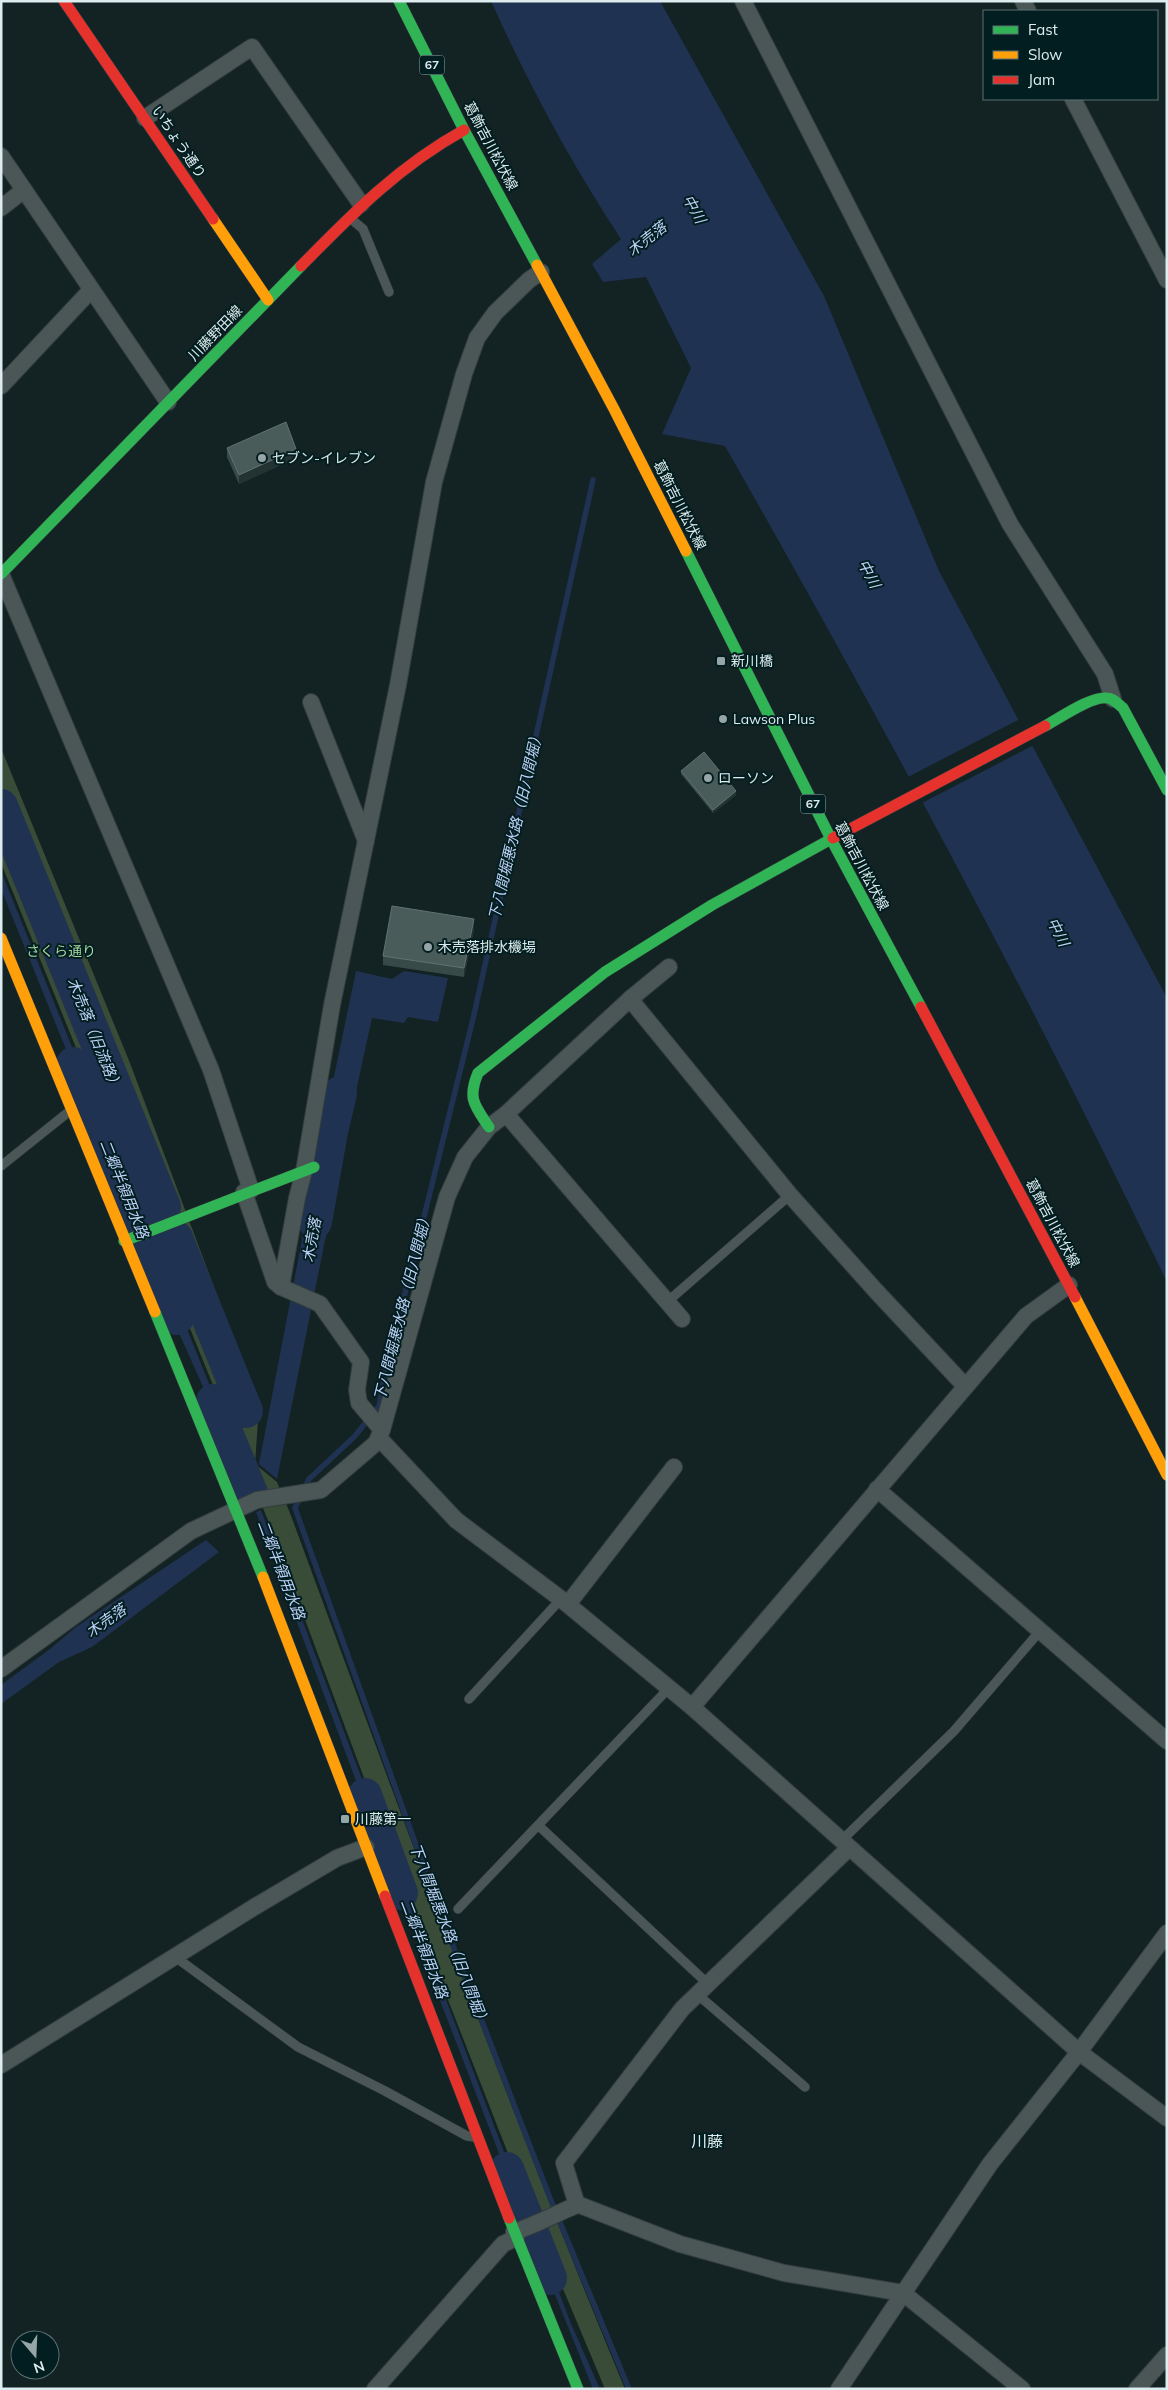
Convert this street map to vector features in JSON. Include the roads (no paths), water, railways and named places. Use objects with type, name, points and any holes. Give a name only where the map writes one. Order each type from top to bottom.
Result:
[{"type":"street","name":"いちょう通り","points":[[64,1],[268,300]]},
{"type":"street","name":"葛飾吉川松伏線","points":[[399,1],[464,130],[679,534],[831,839],[1069,1285],[1167,1475]]},
{"type":"street","points":[[743,1],[1010,524],[1106,674],[1113,698],[1123,708],[1133,723],[1167,790]]},
{"type":"street","points":[[145,118],[252,47],[361,204]]},
{"type":"street","points":[[1074,100],[1167,280]]},
{"type":"street","name":"川藤野田線","points":[[1,574],[361,204],[398,170],[464,130]]},
{"type":"street","points":[[1,156],[168,402]]},
{"type":"street","points":[[1,208],[24,190]]},
{"type":"street","points":[[281,1287],[297,1198],[309,1169],[332,1005],[398,685],[434,482],[464,374],[477,338],[495,313],[528,280],[541,272]]},
{"type":"street","points":[[1,386],[92,290]]},
{"type":"street","points":[[1,574],[211,1070],[275,1282],[281,1287],[320,1304],[361,1362],[357,1390],[359,1403],[380,1434],[456,1520],[565,1602],[692,1707],[1079,2052],[1167,2118]]},
{"type":"street","points":[[489,1127],[471,1099],[471,1087],[478,1073],[606,972],[712,905],[831,839],[1092,701],[1102,697],[1113,698]]},
{"type":"street","points":[[311,702],[366,841]]},
{"type":"street","points":[[1,938],[124,1241],[246,1505],[251,1548],[479,2139],[528,2228],[578,2389]]},
{"type":"street","points":[[1,1669],[191,1531],[246,1505],[283,1496],[321,1490],[376,1444],[447,1197],[465,1157],[489,1127],[506,1114],[630,1000],[669,967]]},
{"type":"street","points":[[630,1000],[790,1195],[965,1386]]},
{"type":"street","points":[[506,1114],[682,1319]]},
{"type":"street","points":[[124,1241],[248,1191],[309,1169]]},
{"type":"street","points":[[692,1707],[1026,1316],[1069,1285]]},
{"type":"street","points":[[565,1602],[674,1467]]},
{"type":"street","points":[[878,1489],[1167,1740]]},
{"type":"street","points":[[577,2204],[564,2163],[682,2009],[845,1844]]},
{"type":"street","points":[[1,2065],[174,1956],[337,1858],[366,1847]]},
{"type":"street","points":[[839,2389],[990,2164],[1079,2052],[1167,1933]]},
{"type":"street","points":[[375,2389],[503,2244],[528,2228],[577,2204],[689,2247],[784,2273],[903,2293],[1022,2389]]},
{"type":"street","points":[[1136,2389],[1167,2354]]},
{"type":"lane","points":[[349,216],[363,229],[389,292]]},
{"type":"lane","points":[[1,1166],[71,1110]]},
{"type":"lane","points":[[667,1302],[790,1195]]},
{"type":"lane","points":[[469,1699],[565,1602]]},
{"type":"lane","points":[[845,1844],[954,1731],[1040,1631]]},
{"type":"lane","points":[[458,1909],[669,1688]]},
{"type":"lane","points":[[539,1826],[703,1989],[806,2087]]},
{"type":"lane","points":[[174,1956],[298,2047],[385,2091],[467,2136],[479,2139]]},
{"type":"water","name":"中川","points":[[491,1],[660,1],[824,296],[939,571],[1167,998],[1167,1282],[1062,1070],[954,860],[841,652],[725,446],[662,434],[691,368],[646,277],[603,282],[592,264],[621,239],[551,122]]},
{"type":"water","points":[[1,871],[95,1104],[89,1106],[1,889]]},
{"type":"water","points":[[356,971],[392,979],[404,971],[448,978],[438,1022],[408,1017],[404,1023],[372,1018],[347,1133],[326,1139],[322,1134]]},
{"type":"water","points":[[100,1114],[131,1191],[122,1190],[93,1117]]},
{"type":"water","points":[[339,1171],[277,1479],[259,1464],[313,1182]]},
{"type":"water","points":[[164,1272],[233,1443],[229,1445],[154,1277]]},
{"type":"water","points":[[261,1510],[384,1838],[378,1840],[256,1512]]},
{"type":"water","points":[[206,1540],[219,1552],[92,1647],[59,1662],[1,1704],[1,1685],[76,1627]]},
{"type":"water","points":[[388,1848],[527,2212],[522,2213],[382,1850]]},
{"type":"water","points":[[536,2233],[572,2326],[600,2389],[593,2389],[531,2235]]},
{"type":"waterway","name":"下八間堀悪水路（旧八間堀）","points":[[593,480],[473,1019],[384,1378],[379,1406],[355,1436],[309,1479],[295,1508],[440,1912],[550,2198],[629,2389]]},
{"type":"waterway","name":"木売落（旧流路）","points":[[1,806],[164,1207]]},
{"type":"waterway","name":"二郷半領用水路","points":[[73,1064],[177,1318]]},
{"type":"waterway","name":"木売落","points":[[315,1222],[340,1093]]},
{"type":"waterway","name":"木売落（旧流路）","points":[[176,1238],[246,1411]]},
{"type":"waterway","name":"二郷半領用水路","points":[[213,1401],[251,1493]]},
{"type":"waterway","name":"二郷半領用水路","points":[[365,1795],[401,1893]]},
{"type":"waterway","name":"二郷半領用水路","points":[[507,2169],[550,2278]]},
{"type":"place","name":"セブン-イレブン","points":[[262,458]]},
{"type":"place","name":"新川橋","points":[[721,661]]},
{"type":"place","name":"Lawson Plus","points":[[723,719]]},
{"type":"place","name":"ローソン","points":[[708,778]]},
{"type":"place","name":"木売落排水機場","points":[[428,947]]},
{"type":"place","name":"川藤第一","points":[[345,1819]]},
{"type":"district","name":"川藤","points":[[707,2141]]},
{"type":"park label","name":"さくら通り","points":[[61,951]]}]
